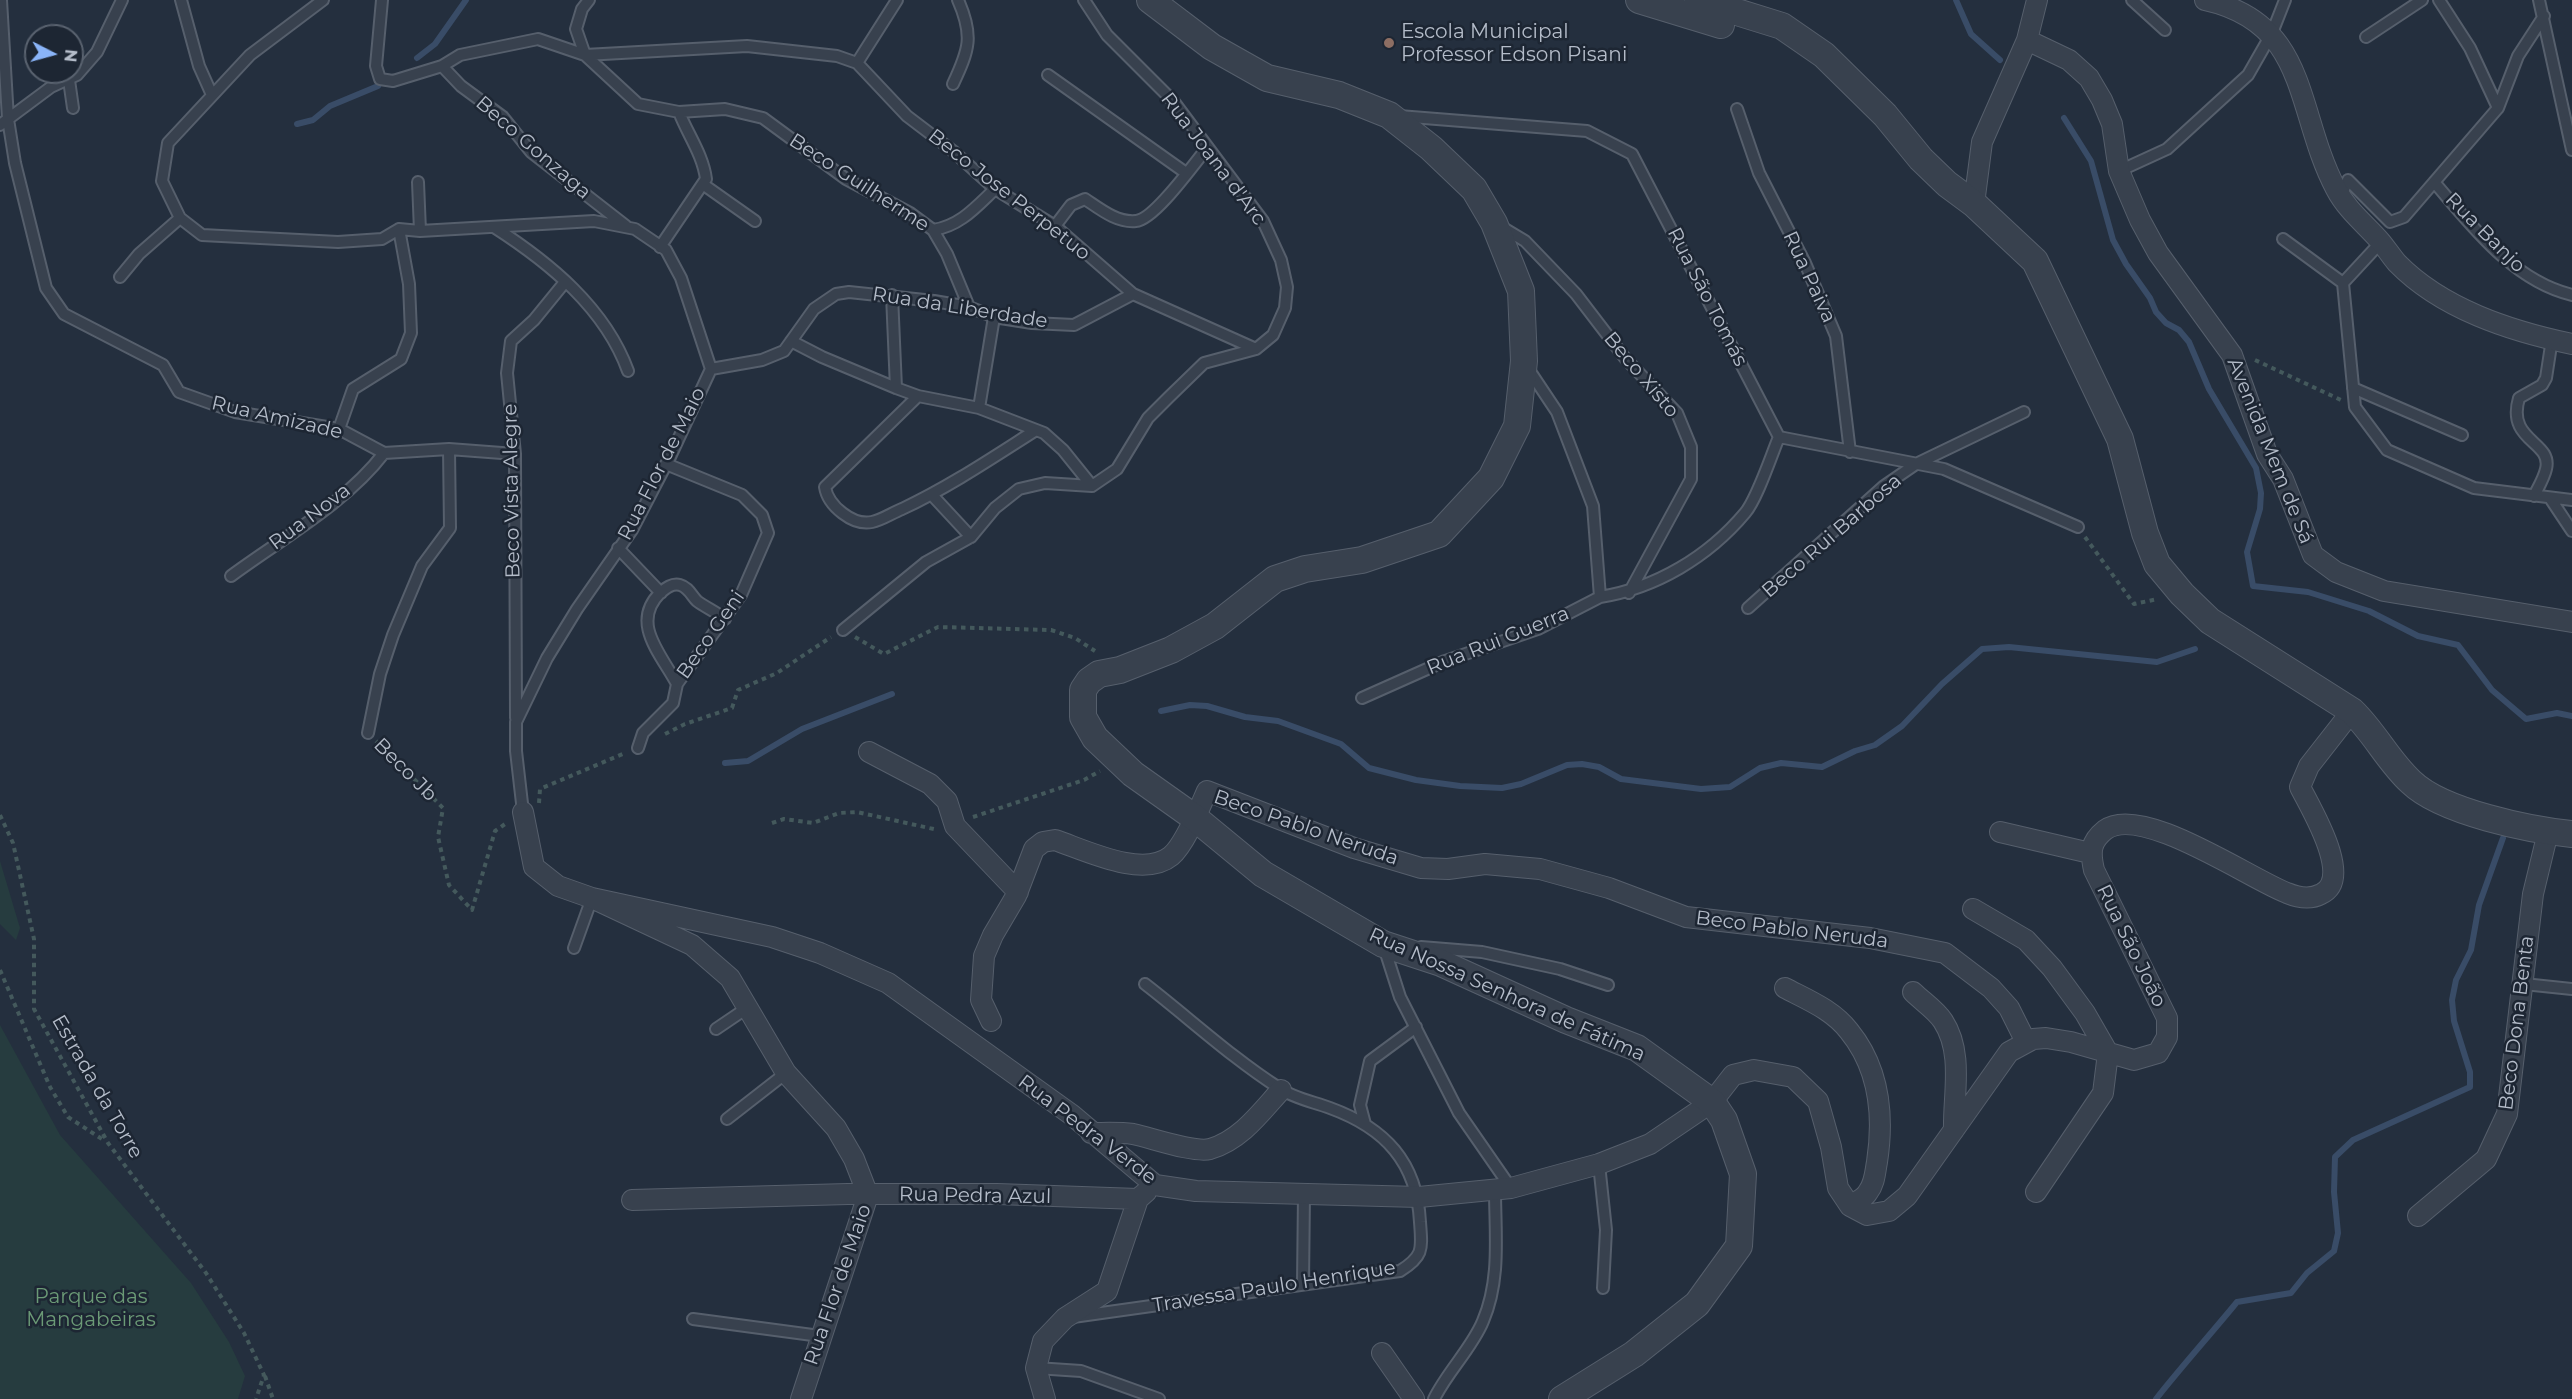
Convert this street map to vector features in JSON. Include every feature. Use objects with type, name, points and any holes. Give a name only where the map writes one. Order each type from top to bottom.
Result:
[{"type":"street","name":"Rua Nossa Senhora de Fátima","points":[[1150,0],[1212,47],[1267,78],[1339,95],[1389,115],[1431,148],[1474,189],[1494,223],[1521,291],[1524,361],[1517,426],[1491,478],[1439,534],[1362,560],[1305,569],[1275,579],[1215,626],[1171,650],[1120,670],[1099,674],[1089,681],[1083,690],[1083,717],[1095,738],[1133,774],[1195,818],[1263,874],[1383,944],[1441,963],[1566,1020],[1637,1048],[1712,1102],[1724,1120],[1743,1174],[1739,1246],[1697,1304],[1634,1354],[1562,1399]]},
{"type":"street","points":[[1639,0],[1779,34]]},
{"type":"street","points":[[1698,0],[1779,34],[1830,60],[1885,115],[1921,159],[1947,184],[1974,204],[2035,261],[2120,439],[2145,533],[2157,564],[2182,594],[2210,621],[2352,711],[2370,728],[2394,765],[2427,794],[2465,811],[2560,833]]},
{"type":"street","points":[[1974,204],[1982,142],[2027,40],[2037,0]]},
{"type":"street","points":[[2205,0],[2238,11],[2272,33],[2288,56],[2315,139],[2341,196],[2356,218],[2381,242],[2397,262],[2452,304],[2508,327],[2572,344]]},
{"type":"street","name":"Avenida Mem de Sá","points":[[2027,40],[2069,60],[2089,78],[2112,124],[2119,171],[2158,252],[2232,355],[2267,454],[2283,479],[2313,555],[2337,572],[2384,591],[2572,622]]},
{"type":"street","points":[[2000,832],[2090,853],[2095,839],[2110,827],[2148,828],[2193,844],[2287,894],[2310,899],[2326,892],[2334,881],[2333,864],[2324,834],[2300,787],[2309,766],[2352,711]]},
{"type":"street","points":[[869,752],[930,784],[947,801],[955,826],[1018,892]]},
{"type":"street","name":"Beco Pablo Neruda","points":[[1195,818],[1207,791],[1354,848],[1421,868],[1448,869],[1485,864],[1540,869],[1609,888],[1686,917],[1870,938],[1945,953],[1991,988],[2009,1008],[2026,1042]]},
{"type":"street","name":"Rua Flor de Maio","points":[[523,812],[534,867],[558,886],[592,898],[692,945],[730,978],[766,1036],[786,1074],[836,1128],[854,1159],[868,1195],[820,1336],[804,1395]]},
{"type":"street","points":[[991,1021],[981,1000],[984,956],[993,935],[1018,892],[1034,849],[1043,842],[1055,840],[1134,866],[1161,863],[1173,855],[1195,818]]},
{"type":"street","name":"Beco Dona Benta","points":[[2418,1216],[2486,1159],[2507,1114],[2533,894],[2560,833]]},
{"type":"street","name":"Rua São João","points":[[2026,1042],[2046,1038],[2071,1041],[2134,1060],[2158,1053],[2167,1037],[2167,1018],[2094,870],[2090,853]]},
{"type":"street","name":"Rua Pedra Verde","points":[[592,898],[772,937],[820,953],[888,983],[1072,1115],[1155,1185],[1196,1191],[1419,1197],[1503,1189],[1599,1164],[1650,1144],[1712,1102]]},
{"type":"street","points":[[1972,909],[2026,940],[2052,968],[2085,1013],[2108,1053],[2103,1093],[2036,1192]]},
{"type":"street","points":[[1785,988],[1827,1010],[1849,1031],[1863,1054],[1876,1086],[1882,1117],[1874,1182],[1867,1194],[1851,1206]]},
{"type":"street","points":[[1912,993],[1943,1021],[1953,1046],[1956,1072],[1954,1130]]},
{"type":"street","points":[[1712,1102],[1732,1075],[1754,1070],[1792,1077],[1818,1101],[1831,1148],[1838,1188],[1851,1206],[1867,1215],[1888,1211],[1907,1196],[2009,1052],[2026,1042]]},
{"type":"street","points":[[1091,1132],[1128,1134],[1163,1140],[1188,1148],[1209,1149],[1238,1135],[1281,1090]]},
{"type":"street","points":[[1045,1399],[1036,1368],[1043,1341],[1065,1318],[1107,1290],[1138,1199],[1155,1185]]},
{"type":"street","name":"Rua Pedra Azul","points":[[632,1200],[997,1194],[1138,1199]]},
{"type":"street","points":[[1383,1353],[1414,1399]]},
{"type":"lane","name":"Rua Amizade","points":[[2,0],[4,122],[46,288],[64,314],[163,365],[179,392],[235,412],[339,429],[384,453]]},
{"type":"lane","points":[[84,67],[97,52],[122,0]]},
{"type":"lane","points":[[181,0],[199,66],[212,95]]},
{"type":"lane","name":"Rua Flor de Maio","points":[[323,0],[250,55],[168,143],[162,181],[180,218],[202,235],[338,242],[382,238],[399,229],[420,231],[594,221],[635,229],[666,250],[681,278],[711,369],[632,530],[547,658],[516,722],[516,751],[523,812]]},
{"type":"lane","points":[[382,0],[376,66],[380,79],[393,81],[442,66],[460,56],[538,39],[585,55],[747,46],[812,52],[857,63],[897,0]]},
{"type":"lane","points":[[585,55],[576,29],[582,9],[589,0]]},
{"type":"lane","points":[[953,84],[969,51],[966,18],[958,0]]},
{"type":"lane","name":"Rua Joana d'Arc","points":[[1084,0],[1107,35],[1174,102],[1263,221],[1281,260],[1287,287],[1285,308],[1273,335],[1256,349]]},
{"type":"lane","points":[[2132,0],[2165,30]]},
{"type":"lane","points":[[2119,171],[2167,149],[2248,75],[2272,33],[2285,0]]},
{"type":"lane","points":[[2366,37],[2422,0]]},
{"type":"lane","points":[[2439,0],[2470,48],[2498,108]]},
{"type":"lane","points":[[2539,0],[2572,150]]},
{"type":"lane","points":[[2341,196],[2348,180],[2390,222],[2404,217],[2498,108],[2518,56],[2544,16]]},
{"type":"lane","name":"Beco Guilherme","points":[[585,55],[638,104],[679,112],[725,109],[763,118],[846,179],[910,213],[933,230],[947,254],[969,307]]},
{"type":"lane","name":"Beco Jose Perpetuo","points":[[857,63],[907,116],[953,151],[995,189],[1055,226],[1133,294]]},
{"type":"lane","name":"Beco Gonzaga","points":[[442,66],[461,86],[503,117],[531,152],[627,228]]},
{"type":"lane","points":[[1048,75],[1186,173]]},
{"type":"lane","points":[[4,122],[51,87],[59,84]]},
{"type":"lane","points":[[70,84],[73,108]]},
{"type":"lane","name":"Rua Paiva","points":[[1737,110],[1759,173],[1805,262],[1836,336],[1850,452]]},
{"type":"lane","points":[[660,247],[704,185],[704,162],[691,142],[679,112]]},
{"type":"lane","name":"Rua São Tomás","points":[[1389,115],[1587,130],[1632,154],[1779,437]]},
{"type":"lane","points":[[1055,226],[1071,205],[1085,199],[1121,220],[1138,221],[1152,213],[1207,148]]},
{"type":"lane","points":[[418,182],[420,231]]},
{"type":"lane","name":"Rua Banjo","points":[[2434,182],[2471,225],[2519,271],[2543,285],[2572,295]]},
{"type":"lane","points":[[704,185],[755,221]]},
{"type":"lane","points":[[933,230],[947,228],[962,220],[995,189]]},
{"type":"lane","points":[[120,277],[139,254],[180,218]]},
{"type":"lane","name":"Beco Xisto","points":[[1494,223],[1525,241],[1576,294],[1625,358],[1677,413],[1690,447],[1691,479],[1629,592]]},
{"type":"lane","points":[[494,226],[522,245],[599,315],[628,371]]},
{"type":"lane","points":[[339,429],[353,389],[401,359],[411,333],[409,284],[399,229]]},
{"type":"lane","points":[[2283,239],[2343,283],[2355,406],[2387,450],[2474,488],[2572,500]]},
{"type":"lane","points":[[2343,283],[2381,242]]},
{"type":"lane","name":"Beco Vista Alegre","points":[[516,722],[515,454],[507,373],[511,341],[565,282]]},
{"type":"lane","name":"Rua da Liberdade","points":[[711,369],[762,360],[784,351],[814,309],[836,294],[849,292],[892,295],[969,307],[994,317],[1032,323],[1074,325],[1133,294]]},
{"type":"lane","points":[[1133,294],[1256,349]]},
{"type":"lane","points":[[892,295],[896,388]]},
{"type":"lane","points":[[979,408],[994,317]]},
{"type":"lane","points":[[2534,496],[2547,468],[2546,461],[2541,451],[2517,424],[2515,413],[2519,398],[2542,385],[2546,378],[2552,339]]},
{"type":"lane","points":[[791,341],[822,357],[918,396],[979,408],[1044,433],[1063,450],[1092,486]]},
{"type":"lane","points":[[843,630],[926,562],[971,537],[995,508],[1019,489],[1045,483],[1092,486],[1117,469],[1148,418],[1204,363],[1256,349]]},
{"type":"lane","points":[[1524,361],[1557,412],[1593,506],[1600,597],[1629,592],[1691,564],[1746,512],[1779,437],[1944,469],[2078,527]]},
{"type":"lane","points":[[2354,388],[2462,435]]},
{"type":"lane","points":[[918,396],[825,487],[827,496],[846,516],[857,522],[872,522],[932,495],[1036,430]]},
{"type":"lane","name":"Beco Rui Barbosa","points":[[1748,609],[1884,486],[1916,464],[2024,412]]},
{"type":"lane","points":[[384,453],[449,449],[515,454]]},
{"type":"lane","name":"Beco Jb","points":[[368,733],[380,674],[393,635],[422,566],[450,528],[449,449]]},
{"type":"lane","name":"Rua Nova","points":[[231,576],[319,513],[373,468],[384,453]]},
{"type":"lane","name":"Beco Geni","points":[[638,748],[643,733],[673,703],[676,684],[741,596],[768,533],[762,515],[742,495],[666,464]]},
{"type":"lane","points":[[932,495],[971,537]]},
{"type":"lane","points":[[2550,498],[2572,531]]},
{"type":"lane","points":[[618,548],[660,593]]},
{"type":"lane","points":[[676,684],[650,636],[646,621],[648,609],[660,593],[670,585],[684,586],[699,602],[725,619]]},
{"type":"lane","name":"Rua Rui Guerra","points":[[1362,698],[1446,661],[1538,628],[1600,597]]},
{"type":"lane","points":[[574,948],[592,898]]},
{"type":"lane","points":[[1434,1399],[1442,1383],[1483,1323],[1496,1278],[1503,1189],[1459,1113],[1400,997],[1383,944],[1482,952],[1560,969],[1608,985]]},
{"type":"lane","points":[[1145,984],[1281,1090],[1365,1124],[1384,1136],[1401,1158],[1419,1197]]},
{"type":"lane","points":[[2524,984],[2572,989]]},
{"type":"lane","points":[[716,1029],[747,1008]]},
{"type":"lane","points":[[1365,1124],[1360,1105],[1370,1061],[1416,1027]]},
{"type":"lane","points":[[727,1119],[786,1074]]},
{"type":"lane","points":[[1599,1164],[1606,1230],[1603,1288]]},
{"type":"lane","points":[[1303,1283],[1304,1194]]},
{"type":"lane","name":"Travessa Paulo Henrique","points":[[1065,1318],[1400,1271],[1417,1260],[1422,1248],[1419,1197]]},
{"type":"lane","points":[[693,1319],[820,1336]]},
{"type":"lane","points":[[1036,1368],[1081,1371],[1159,1399]]},
{"type":"path","points":[[2232,355],[2241,354],[2355,406]]},
{"type":"path","points":[[2078,527],[2134,604],[2182,594]]},
{"type":"path","points":[[523,812],[539,809],[540,789],[638,748],[685,724],[732,708],[738,690],[777,673],[843,630],[884,654],[938,627],[1051,630],[1075,638],[1120,670]]},
{"type":"path","name":"Beco Jb","points":[[368,733],[443,808],[438,837],[449,885],[472,910],[495,831],[523,812]]},
{"type":"path","name":"Estrada da Torre","points":[[0,815],[13,843],[34,939],[34,1009],[108,1143],[206,1273],[244,1333],[273,1399]]},
{"type":"path","points":[[0,970],[50,1087],[68,1117],[108,1143]]},
{"type":"path","points":[[256,1399],[264,1375]]},
{"type":"green space","points":[[0,861],[20,928],[16,940],[0,924]]},
{"type":"green space","name":"Parque das Mangabeiras","points":[[0,1025],[60,1135],[191,1283],[229,1342],[245,1376],[238,1399],[0,1399]]},
{"type":"waterway","points":[[417,58],[435,44],[466,0]]},
{"type":"waterway","points":[[1956,0],[1971,34],[2000,60]]},
{"type":"waterway","points":[[297,124],[313,120],[330,106],[378,86]]},
{"type":"waterway","points":[[2064,118],[2091,161],[2113,240],[2126,264],[2150,298],[2156,312],[2166,323],[2179,330],[2189,342],[2209,389],[2256,468],[2261,493],[2260,509],[2247,552],[2253,586],[2308,592],[2369,611],[2418,636],[2458,645],[2492,690],[2526,719],[2557,713],[2572,716]]},
{"type":"waterway","points":[[1161,711],[1190,705],[1207,706],[1245,717],[1278,721],[1341,744],[1369,768],[1416,780],[1460,786],[1502,788],[1521,784],[1567,765],[1582,764],[1599,767],[1621,779],[1701,789],[1730,787],[1760,768],[1781,763],[1822,767],[1855,751],[1875,745],[1902,726],[1942,684],[1982,649],[2009,647],[2157,662],[2195,649]]},
{"type":"waterway","points":[[725,763],[748,761],[802,729],[892,694]]},
{"type":"waterway","points":[[2156,1399],[2237,1302],[2291,1293],[2307,1273],[2334,1251],[2338,1233],[2334,1192],[2335,1157],[2353,1140],[2470,1087],[2470,1072],[2454,1021],[2452,1000],[2456,980],[2471,950],[2479,905],[2503,838]]},
{"type":"place","name":"Escola Municipal Professor Edson Pisani","points":[[1389,43]]}]
